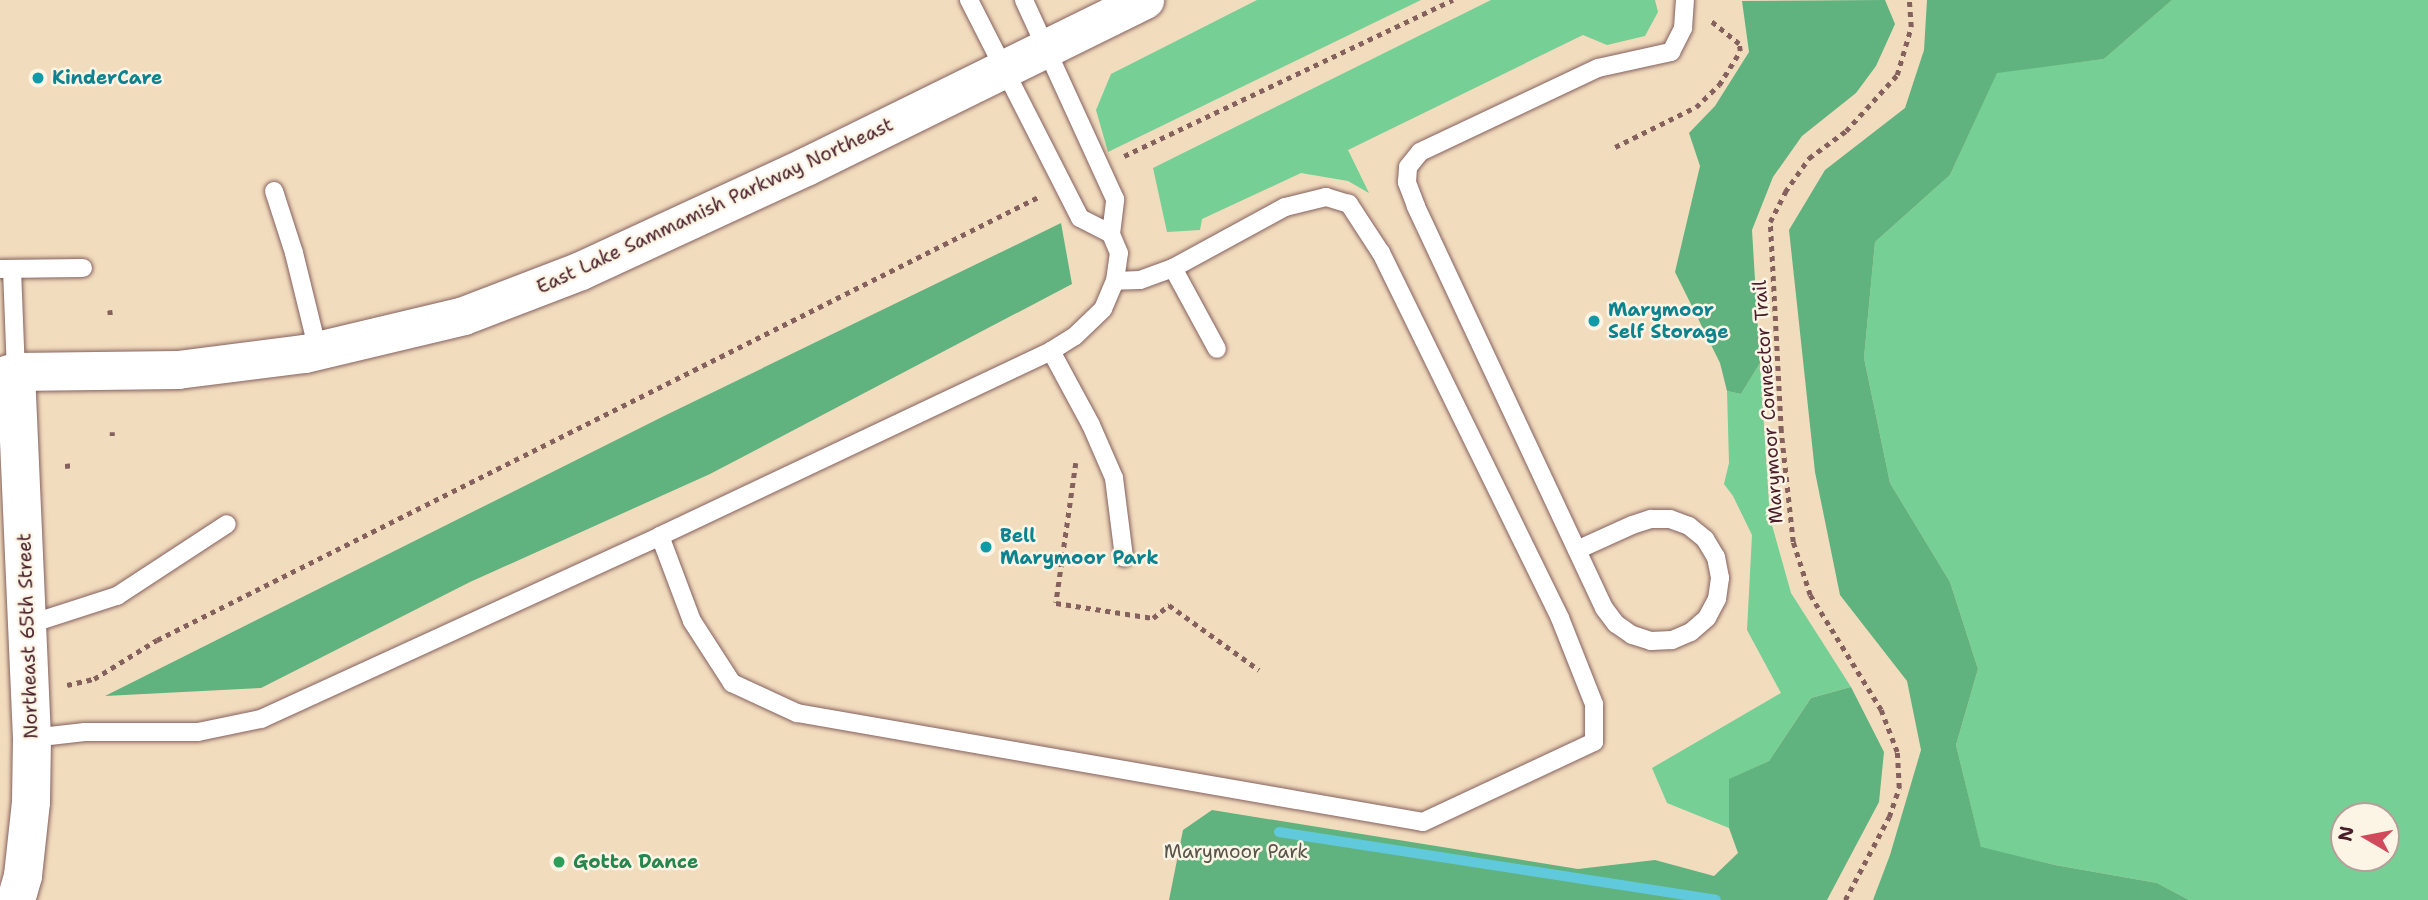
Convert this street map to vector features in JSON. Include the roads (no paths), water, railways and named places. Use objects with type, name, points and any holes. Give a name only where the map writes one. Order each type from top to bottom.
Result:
[{"type":"main road","name":"East Lake Sammamish Parkway Northeast","points":[[5,371],[178,370],[318,351],[464,316],[581,271],[806,167],[1145,0]]},
{"type":"main road","name":"Northeast 65th Street","points":[[5,371],[19,582],[27,625],[32,738],[31,802],[23,876],[16,900]]},
{"type":"lane","points":[[969,0],[1080,218],[1111,234]]},
{"type":"lane","points":[[32,738],[85,732],[198,732],[261,719],[660,536],[1051,351],[1074,336],[1103,309],[1115,281],[1119,253],[1111,234],[1115,199],[1024,0]]},
{"type":"lane","points":[[1577,550],[1632,525],[1651,519],[1670,519],[1697,533],[1716,557],[1720,578],[1717,599],[1707,618],[1691,632],[1672,640],[1651,641],[1632,635],[1616,624],[1604,608],[1416,206],[1407,182],[1408,167],[1420,152],[1598,68],[1671,52],[1683,28],[1685,0]]},
{"type":"lane","points":[[274,191],[294,253],[318,351]]},
{"type":"lane","points":[[660,536],[692,621],[732,682],[797,713],[1423,822],[1594,742],[1594,704],[1560,618],[1381,253],[1349,204],[1326,197],[1285,207],[1173,268],[1140,280],[1115,281]]},
{"type":"lane","points":[[5,371],[6,269],[83,268]]},
{"type":"lane","points":[[1173,268],[1217,349]]},
{"type":"lane","points":[[1051,351],[1091,425],[1114,478],[1124,557]]},
{"type":"lane","points":[[27,625],[117,596],[227,524]]},
{"type":"waterway","points":[[1279,832],[1716,900]]},
{"type":"place","name":"KinderCare","points":[[38,78]]},
{"type":"place","name":"Marymoor Self Storage","points":[[1594,321]]},
{"type":"place","name":"Bell Marymoor Park","points":[[986,547]]},
{"type":"place","name":"Gotta Dance","points":[[559,862]]},
{"type":"park label","name":"Marymoor Park","points":[[1236,852]]}]
